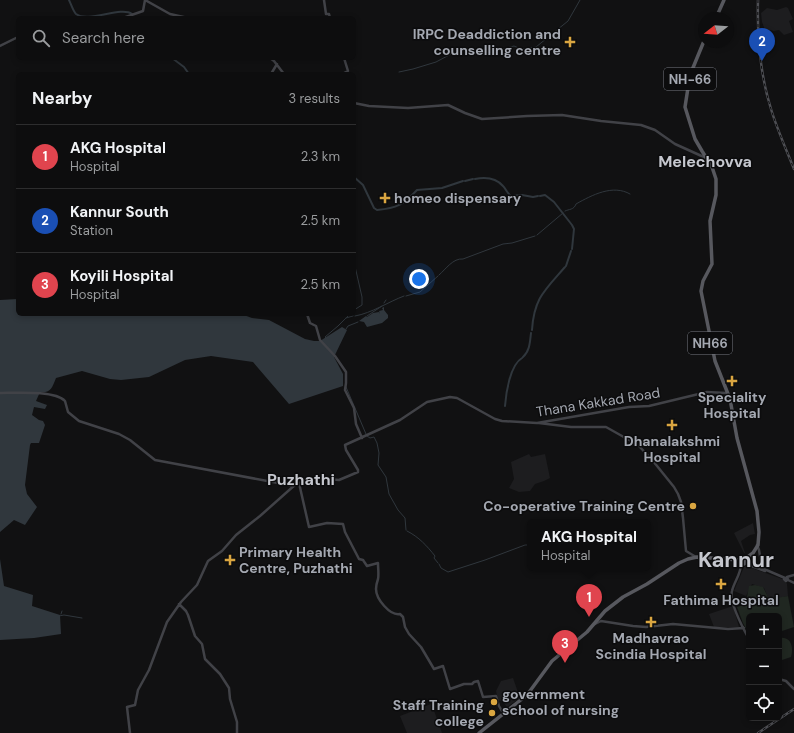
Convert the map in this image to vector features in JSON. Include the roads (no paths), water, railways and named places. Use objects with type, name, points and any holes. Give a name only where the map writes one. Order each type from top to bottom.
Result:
[{"type":"highway","points":[[719,12],[724,0]]},
{"type":"highway","name":"NH66","points":[[702,48],[691,72],[685,107],[690,118],[695,139],[703,156],[712,166],[715,176],[715,193],[709,223],[711,264],[700,287],[699,294],[717,374],[727,392],[735,440],[757,514],[759,540],[757,546]]},
{"type":"highway","points":[[479,733],[528,696],[552,664],[600,617],[624,598],[679,564],[697,557],[740,561],[757,546]]},
{"type":"main road","points":[[129,16],[143,11],[145,0],[170,14],[179,16]]},
{"type":"main road","points":[[324,0],[325,12],[330,16]]},
{"type":"main road","points":[[0,46],[16,38]]},
{"type":"main road","points":[[272,60],[283,72]]},
{"type":"main road","points":[[345,60],[348,71],[346,72]]},
{"type":"main road","points":[[272,72],[277,64]]},
{"type":"main road","points":[[356,103],[369,106],[408,108],[448,105],[482,119],[562,115],[638,125],[655,130],[675,144],[703,156]]},
{"type":"main road","points":[[308,316],[310,323],[316,326],[320,340],[335,356],[346,372],[345,391],[354,408],[356,424],[362,438]]},
{"type":"main road","points":[[0,392],[58,396],[65,401],[68,412],[78,421],[119,434],[130,440],[155,460],[294,486]]},
{"type":"main road","name":"Thana Kakkad Road","points":[[130,733],[126,708],[136,705],[138,690],[149,670],[162,633],[179,604],[197,585],[208,561],[222,551],[236,535],[299,483],[315,478],[339,480],[356,473],[358,470],[344,446],[400,420],[427,402],[450,397],[458,398],[495,419],[502,421],[536,423],[629,407],[651,405],[708,392],[727,392]]},
{"type":"main road","points":[[536,423],[571,427],[606,427],[638,445],[654,461],[677,491],[682,504],[686,551],[697,557]]},
{"type":"main road","points":[[299,483],[308,527],[327,523],[343,524],[345,532],[359,559],[363,560],[367,566],[378,563],[376,588],[379,598],[388,610],[394,614],[400,614],[403,617],[405,627],[409,634],[421,647],[434,669],[442,666],[450,689],[464,684],[472,684],[478,681],[483,697],[496,696],[503,714]]},
{"type":"main road","points":[[757,546],[762,568]]},
{"type":"main road","points":[[740,561],[786,579],[794,575]]},
{"type":"main road","points":[[740,561],[762,568],[794,583]]},
{"type":"main road","points":[[740,561],[741,570],[733,594],[746,632]]},
{"type":"main road","points":[[740,561],[741,570]]},
{"type":"main road","points":[[741,570],[744,566],[749,565]]},
{"type":"main road","points":[[179,604],[188,615],[195,636],[202,644],[205,659],[220,674],[229,688],[230,701],[237,722],[237,733]]},
{"type":"main road","points":[[594,624],[601,621],[625,626],[673,624],[710,628],[738,629],[743,627]]},
{"type":"main road","points":[[782,680],[794,690]]},
{"type":"waterway","points":[[69,0],[75,13],[81,16]]},
{"type":"waterway","points":[[399,72],[436,62],[453,53],[466,50],[503,49],[514,46],[521,49],[536,47],[568,21],[580,0]]},
{"type":"waterway","points":[[96,16],[120,12],[132,14]]},
{"type":"waterway","points":[[175,60],[184,67],[188,72]]},
{"type":"waterway","points":[[475,179],[486,178],[497,181],[511,196],[538,196]]},
{"type":"waterway","points":[[356,179],[363,185],[374,208],[377,210],[395,207],[408,199],[417,190],[442,188],[463,181]]},
{"type":"waterway","points":[[465,181],[473,179]]},
{"type":"waterway","points":[[565,211],[573,208],[576,204],[596,194],[610,190],[623,191],[630,194]]},
{"type":"waterway","points":[[540,196],[545,195],[554,202],[572,225],[574,229],[572,249]]},
{"type":"waterway","points":[[537,235],[563,213]]},
{"type":"waterway","points":[[439,275],[456,260],[463,259],[503,244],[512,243],[535,236]]},
{"type":"waterway","points":[[566,266],[571,251]]},
{"type":"waterway","points":[[532,330],[533,319],[538,302],[546,289],[565,267]]},
{"type":"waterway","points":[[356,271],[362,297],[362,305],[356,309]]},
{"type":"waterway","points":[[406,296],[420,292],[438,276]]},
{"type":"waterway","points":[[356,316],[374,310],[404,296]]},
{"type":"waterway","points":[[367,316],[382,306]]},
{"type":"waterway","points":[[326,338],[325,337],[348,316]]},
{"type":"waterway","points":[[346,318],[353,316]]},
{"type":"waterway","points":[[346,329],[348,326],[358,322]]},
{"type":"waterway","points":[[523,357],[528,349],[531,333]]},
{"type":"waterway","points":[[505,406],[508,387],[514,367],[522,358]]},
{"type":"waterway","points":[[346,387],[366,434]]},
{"type":"waterway","points":[[367,436],[370,438],[374,437],[377,443],[379,453],[378,465],[386,477],[389,494],[398,510],[405,518],[406,530]]},
{"type":"waterway","points":[[407,531],[426,545],[435,556],[434,558],[438,563]]},
{"type":"waterway","points":[[439,564],[441,568],[448,572],[527,545]]},
{"type":"waterway","points":[[59,616],[64,615],[82,618]]},
{"type":"railway","points":[[758,0],[759,42],[764,82],[773,116],[794,169]]},
{"type":"railway","points":[[758,733],[794,709]]},
{"type":"place","name":"IRPC Deaddiction and counselling centre","points":[[570,42]]},
{"type":"place","name":"Kannur South","points":[[762,61]]},
{"type":"place","name":"homeo dispensary","points":[[385,198]]},
{"type":"place","name":"Speciality Hospital","points":[[732,381]]},
{"type":"place","name":"Dhanalakshmi Hospital","points":[[672,425]]},
{"type":"place","name":"Co-operative Training Centre","points":[[693,506]]},
{"type":"place","name":"Primary Health Centre, Puzhathi","points":[[230,560]]},
{"type":"place","name":"Fathima Hospital","points":[[721,584]]},
{"type":"place","name":"AKG Hospital","points":[[589,617]]},
{"type":"place","name":"Madhavrao Scindia Hospital","points":[[651,622]]},
{"type":"place","name":"Koyili Hospital","points":[[565,663]]},
{"type":"place","name":"government school of nursing","points":[[494,702]]},
{"type":"place","name":"Staff Training college","points":[[492,713]]},
{"type":"district","name":"Melechovva","points":[[705,161]]},
{"type":"district","name":"Puzhathi","points":[[301,479]]},
{"type":"district","name":"Kannur","points":[[736,559]]}]
